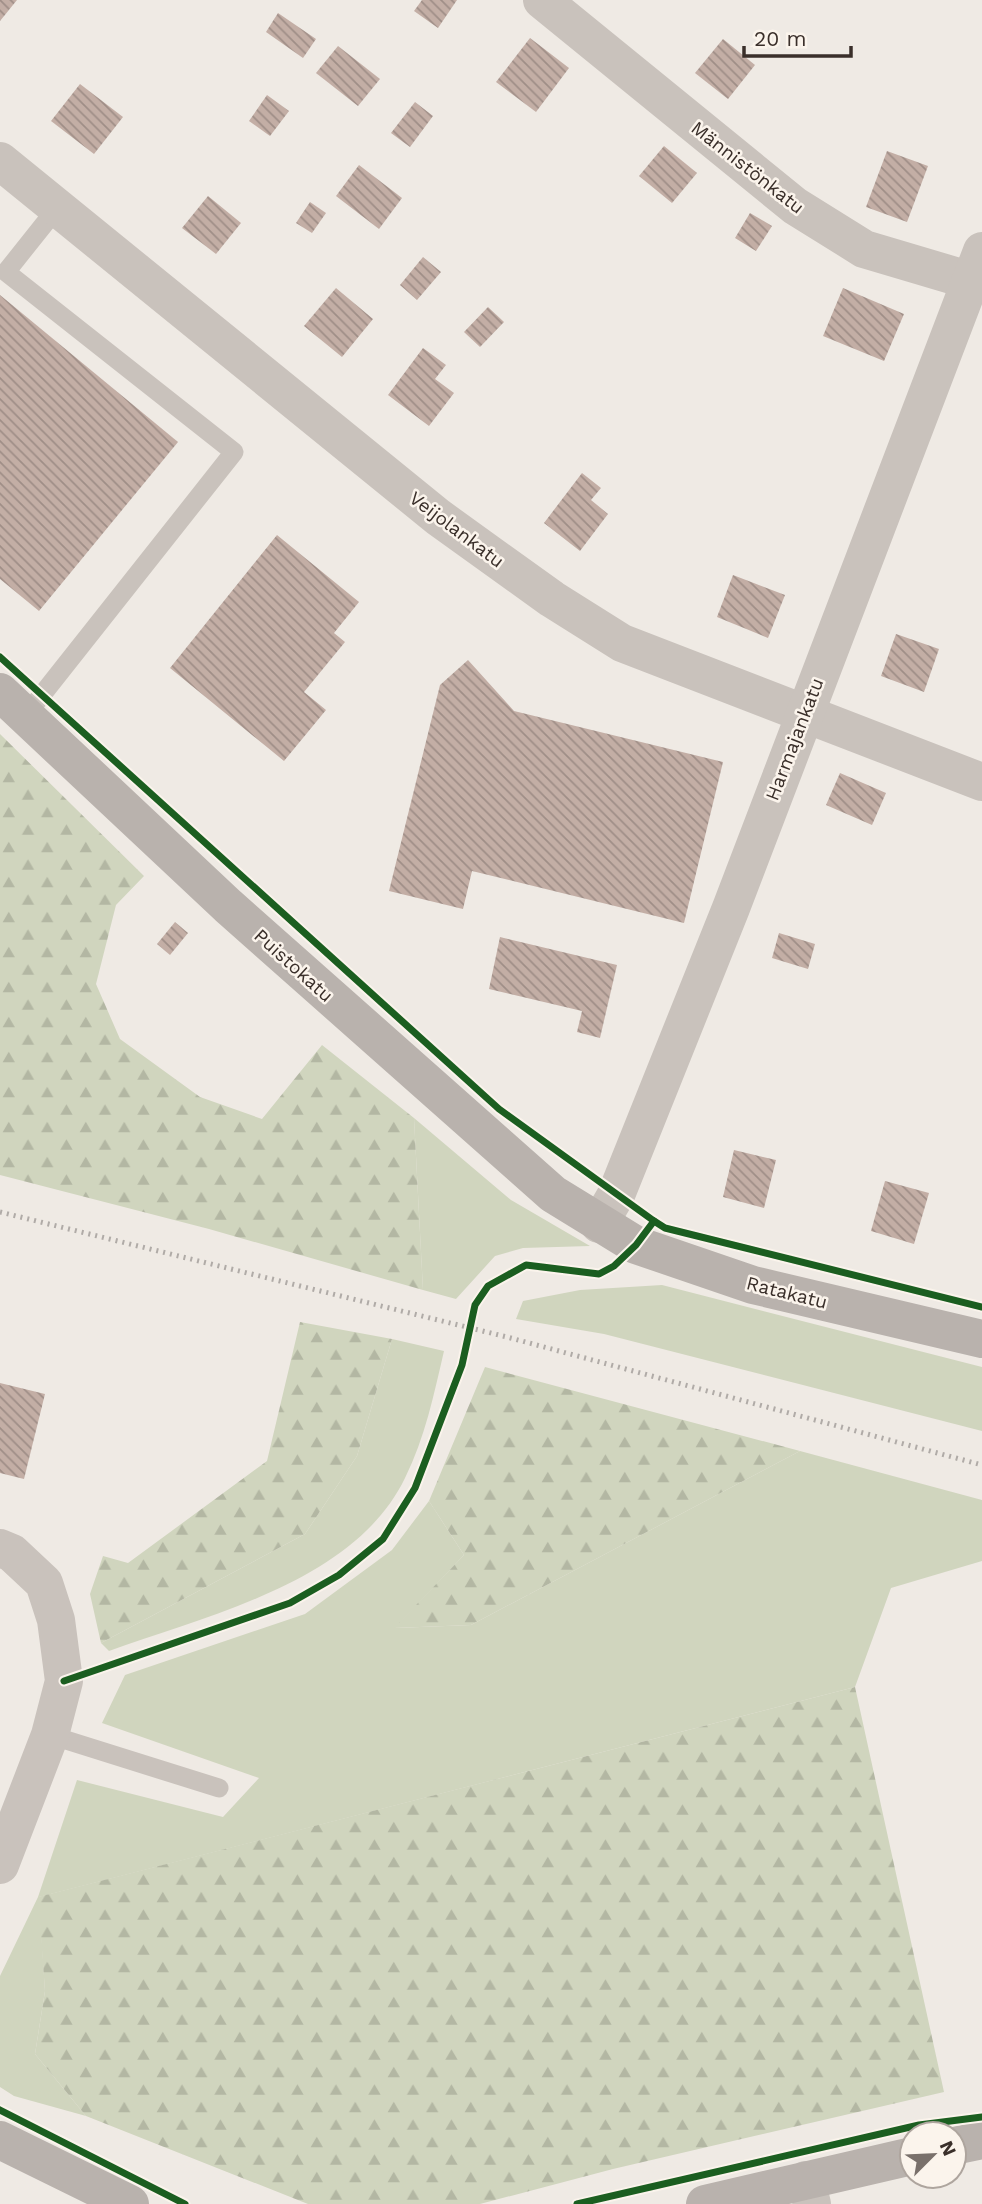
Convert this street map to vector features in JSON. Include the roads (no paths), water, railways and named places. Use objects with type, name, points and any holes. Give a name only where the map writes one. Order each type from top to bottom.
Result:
[{"type":"street","name":"Männistönkatu","points":[[541,0],[794,206],[864,249],[978,272]]},
{"type":"street","name":"Veijolankatu","points":[[0,161],[438,517],[552,599],[622,643],[802,715],[982,782]]},
{"type":"street","name":"Harmajankatu","points":[[599,1224],[616,1195],[721,933],[802,715],[978,272]]},
{"type":"street","name":"Puistokatu","points":[[13,704],[228,906],[502,1151],[553,1194],[599,1224]]},
{"type":"street","name":"Ratakatu","points":[[599,1224],[636,1245],[753,1285],[982,1339]]},
{"type":"street","points":[[0,1548],[12,1553],[44,1583],[56,1620],[64,1681],[50,1735],[0,1865]]},
{"type":"street","points":[[0,2140],[130,2204]]},
{"type":"street","points":[[705,2204],[809,2192],[898,2161]]},
{"type":"lane","points":[[13,704],[234,452],[6,272],[57,208]]},
{"type":"lane","points":[[50,1735],[219,1788]]},
{"type":"railway","points":[[0,1212],[507,1337],[982,1465]]}]
